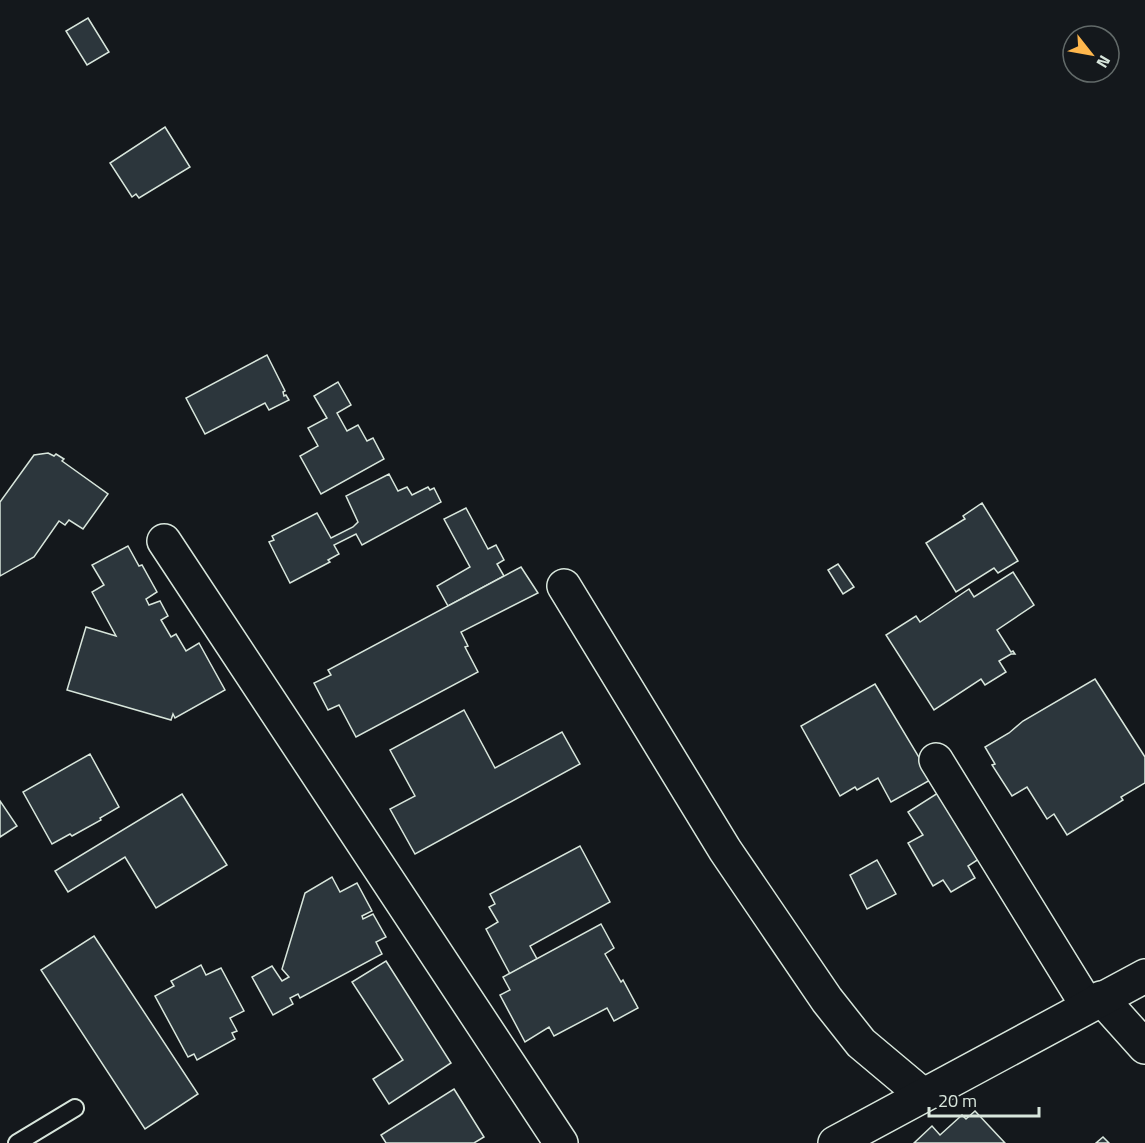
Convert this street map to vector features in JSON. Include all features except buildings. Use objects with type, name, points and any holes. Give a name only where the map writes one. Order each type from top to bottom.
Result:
[{"type":"street","points":[[164,541],[561,1143]]},
{"type":"street","points":[[564,586],[724,850],[827,1000],[861,1043],[923,1095]]},
{"type":"street","points":[[936,760],[1094,1002],[1145,1047]]},
{"type":"street","points":[[835,1143],[1145,976]]},
{"type":"lane","points":[[17,1143],[75,1108]]}]
